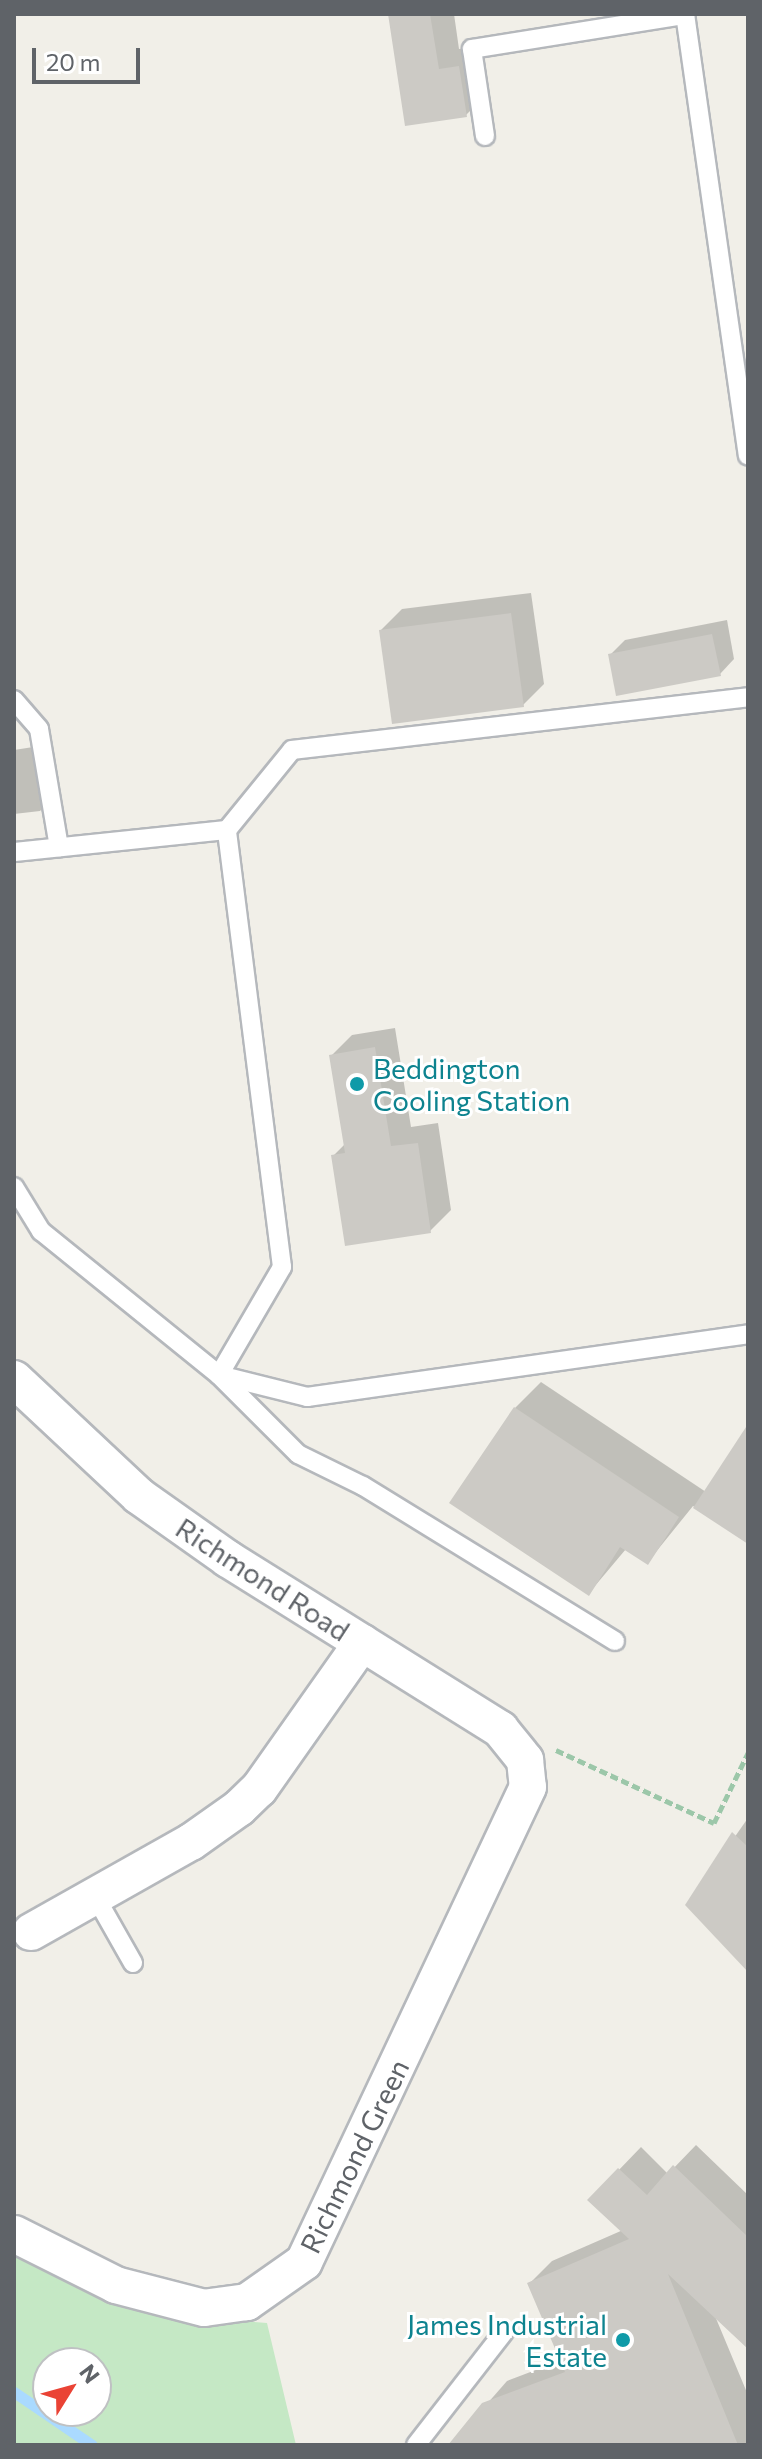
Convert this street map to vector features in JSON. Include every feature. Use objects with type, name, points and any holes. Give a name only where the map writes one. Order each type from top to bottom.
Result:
[{"type":"street","name":"Richmond Road","points":[[14,1379],[139,1496],[362,1643],[500,1729],[525,1760]]},
{"type":"street","points":[[31,1932],[239,1808],[259,1789],[362,1643]]},
{"type":"street","name":"Richmond Green","points":[[14,2234],[116,2285],[204,2308],[247,2302],[304,2262],[528,1787],[525,1760]]},
{"type":"lane","points":[[485,136],[472,49],[685,15],[741,355],[748,456]]},
{"type":"lane","points":[[14,852],[227,830],[292,750],[748,697]]},
{"type":"lane","points":[[14,700],[39,729],[59,847]]},
{"type":"lane","points":[[219,1375],[282,1267],[227,830]]},
{"type":"lane","points":[[14,1187],[41,1231],[219,1375],[298,1454],[363,1486],[615,1641]]},
{"type":"lane","points":[[219,1375],[307,1397],[748,1334]]},
{"type":"lane","points":[[95,1896],[133,1963]]},
{"type":"lane","points":[[416,2445],[504,2332]]},
{"type":"path","points":[[525,1760],[561,1748],[714,1823],[748,1753]]},
{"type":"green space","points":[[14,2238],[172,2315],[267,2323],[296,2445],[14,2445]]},
{"type":"building","points":[[388,14],[430,14],[439,69],[459,66],[467,117],[405,126]]},
{"type":"building","points":[[511,613],[524,707],[392,724],[379,630]]},
{"type":"building","points":[[712,634],[721,676],[616,696],[608,654]]},
{"type":"building","points":[[375,1047],[391,1146],[418,1143],[431,1233],[345,1246],[331,1155],[345,1153],[329,1055]]},
{"type":"building","points":[[514,1407],[679,1517],[648,1565],[620,1547],[589,1596],[449,1503]]},
{"type":"building","points":[[748,1424],[748,1544],[693,1508]]},
{"type":"building","points":[[732,1832],[748,1847],[748,1972],[685,1905]]},
{"type":"building","name":"James Industrial Estate","points":[[673,2165],[748,2237],[748,2349],[668,2274],[738,2445],[448,2445],[482,2403],[565,2372],[527,2283],[629,2239],[587,2200],[618,2168],[647,2195]]},
{"type":"waterway","points":[[14,2392],[92,2445]]},
{"type":"place","name":"Beddington Cooling Station","points":[[357,1084]]},
{"type":"place","name":"James Industrial Estate","points":[[623,2340]]}]
